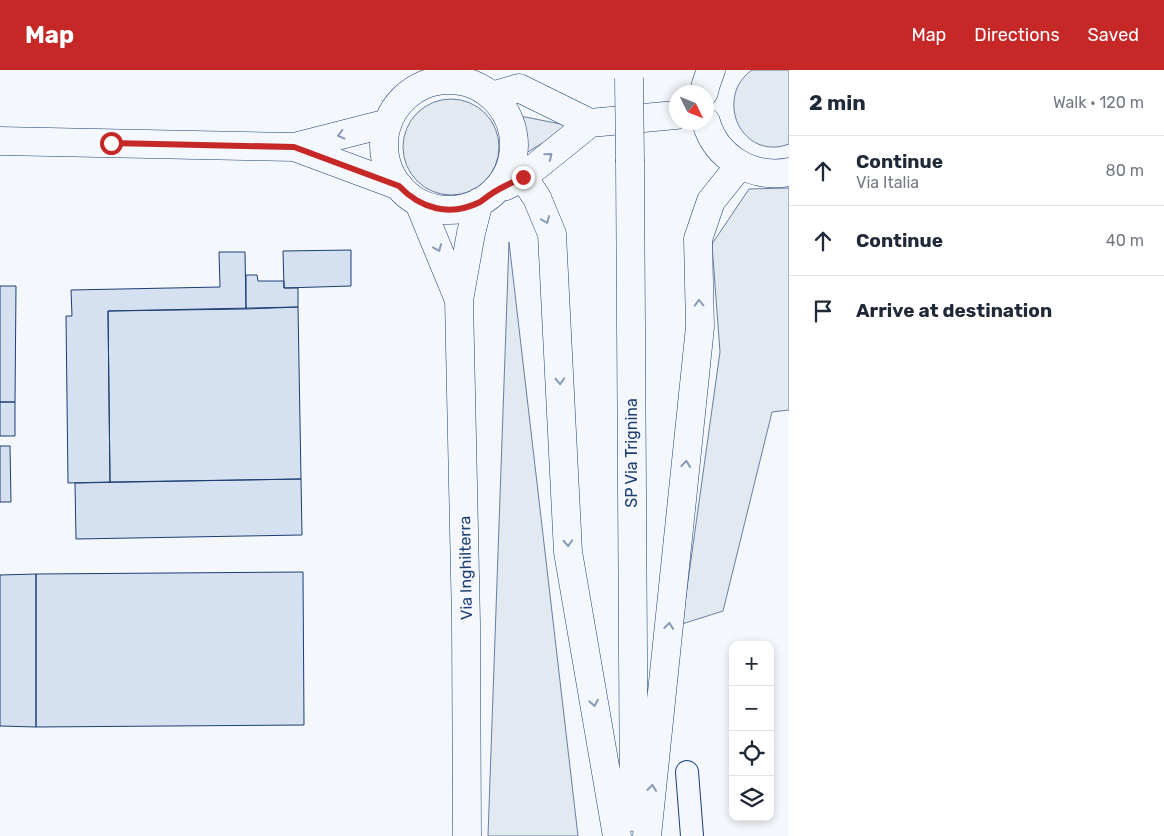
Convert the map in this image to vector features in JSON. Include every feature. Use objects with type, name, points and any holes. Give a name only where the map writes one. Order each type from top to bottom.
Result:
[{"type":"street","points":[[409,194],[392,175],[386,163],[384,136],[393,112],[400,102],[431,70]]},
{"type":"street","points":[[706,85],[711,70]]},
{"type":"street","name":"SP Via Trignina","points":[[629,74],[634,836]]},
{"type":"street","points":[[409,93],[434,81],[448,79],[474,85],[490,86],[526,79],[590,123]]},
{"type":"street","points":[[486,197],[502,182],[509,170],[513,157],[514,143],[508,117],[490,86]]},
{"type":"street","points":[[294,147],[409,194],[431,207],[449,210],[467,207],[523,177],[590,123],[669,116]]},
{"type":"street","points":[[0,141],[294,147],[388,123]]},
{"type":"street","points":[[709,130],[720,148],[729,158],[740,165],[753,171],[768,174],[789,172]]},
{"type":"street","points":[[647,836],[700,327],[698,239],[712,202],[740,165]]},
{"type":"street","points":[[523,177],[537,198],[552,234],[568,552],[616,836]]},
{"type":"street","name":"Via Inghilterra","points":[[409,194],[459,300]]},
{"type":"street","name":"Via Inghilterra","points":[[468,836],[466,622],[459,300],[471,233],[486,197]]},
{"type":"street","points":[[687,772],[692,836]]},
{"type":"shaded area","points":[[752,70],[789,70],[789,144],[776,147],[764,146],[753,141],[738,124],[734,101],[737,88],[743,78]]},
{"type":"shaded area","points":[[451,99],[469,103],[485,113],[495,129],[499,147],[495,165],[485,181],[469,191],[451,195],[433,191],[417,181],[407,165],[403,147],[407,129],[417,113],[433,103]]},
{"type":"shaded area","points":[[520,116],[571,126],[526,153]]},
{"type":"shaded area","points":[[789,188],[789,410],[772,412],[723,611],[682,624],[720,352],[712,244],[749,189]]},
{"type":"shaded area","points":[[509,242],[578,836],[488,836]]},
{"type":"building","points":[[351,250],[351,286],[284,288],[283,251]]},
{"type":"building","points":[[219,252],[245,252],[246,309],[108,311],[110,482],[68,483],[66,316],[72,316],[71,290],[220,287]]},
{"type":"building","points":[[246,275],[257,275],[258,281],[284,281],[284,288],[298,288],[298,307],[246,309]]},
{"type":"building","points":[[0,286],[16,286],[15,402],[0,402]]},
{"type":"building","points":[[298,307],[301,479],[110,482],[108,311]]},
{"type":"building","points":[[0,402],[15,402],[15,436],[0,436]]},
{"type":"building","points":[[0,446],[10,446],[11,502],[0,502]]},
{"type":"building","points":[[301,479],[302,535],[76,539],[75,483]]},
{"type":"building","points":[[303,572],[304,725],[36,727],[36,574]]},
{"type":"building","points":[[36,574],[36,727],[0,726],[0,575]]},
{"type":"route","points":[[111,143],[294,147],[399,186],[419,203],[443,210],[467,207],[523,177]]}]
